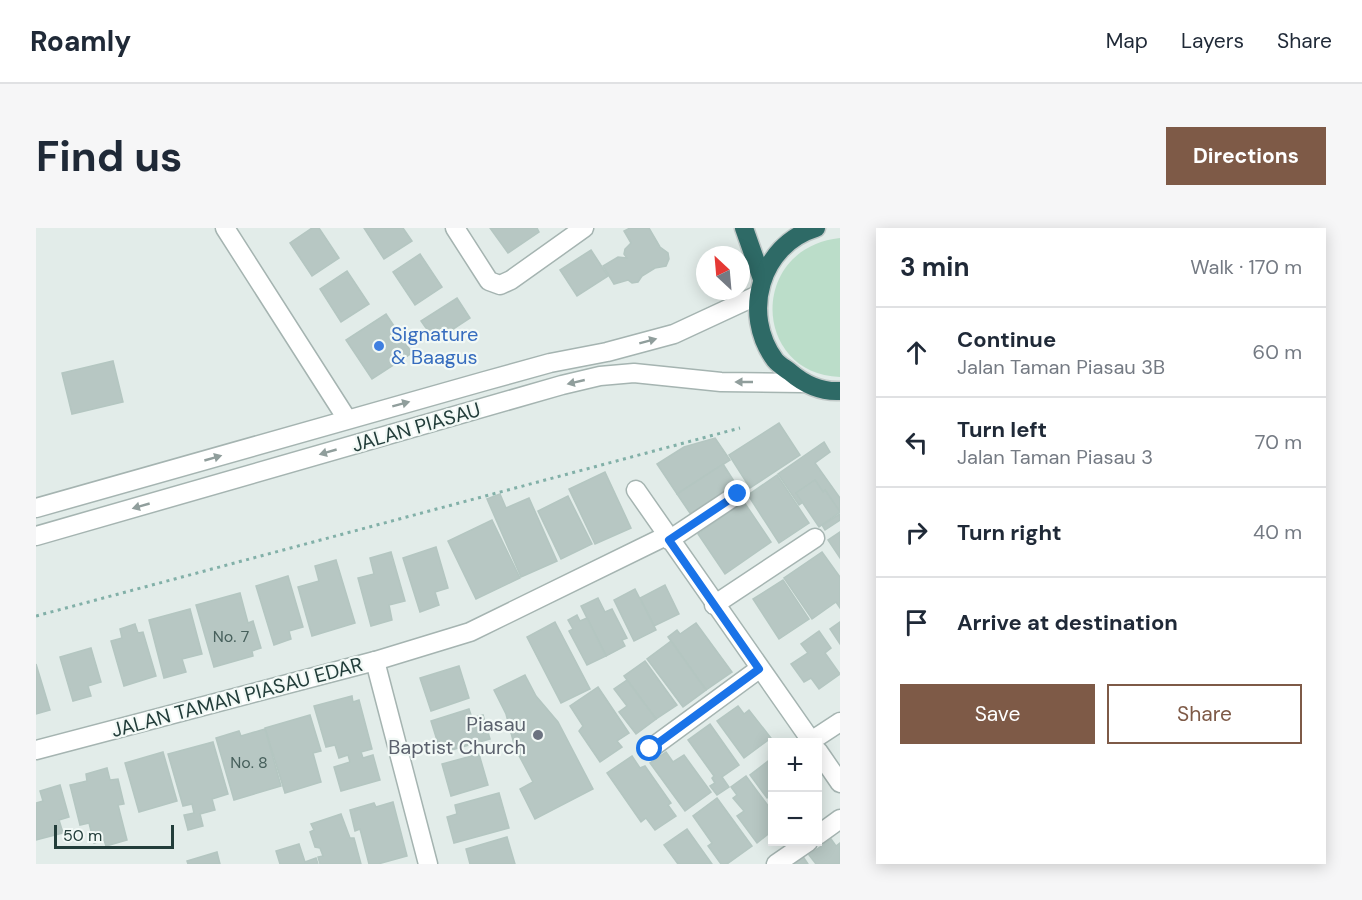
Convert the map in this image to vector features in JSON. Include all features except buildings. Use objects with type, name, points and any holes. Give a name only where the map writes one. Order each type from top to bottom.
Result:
[{"type":"highway","points":[[744,228],[760,287],[760,330],[776,361],[803,383],[837,394]]},
{"type":"highway","points":[[760,287],[778,252],[802,232],[816,228]]},
{"type":"street","points":[[225,228],[347,419]]},
{"type":"street","points":[[455,228],[489,280],[500,285],[512,280],[584,228]]},
{"type":"street","name":"JALAN PIASAU","points":[[36,508],[550,363],[607,352],[674,334],[760,287]]},
{"type":"street","name":"JALAN PIASAU","points":[[36,536],[600,376],[634,373],[721,382],[803,383]]},
{"type":"street","points":[[636,490],[808,738]]},
{"type":"street","points":[[375,661],[470,632],[668,538],[738,494]]},
{"type":"street","points":[[714,604],[815,538]]},
{"type":"street","name":"JALAN TAMAN PIASAU EDAR","points":[[36,750],[375,661],[428,864]]},
{"type":"street","points":[[650,749],[759,669]]},
{"type":"street","points":[[821,738],[840,722]]},
{"type":"street","points":[[822,758],[840,783]]},
{"type":"street","points":[[822,832],[840,819]]},
{"type":"street","points":[[776,864],[802,846]]},
{"type":"path","points":[[36,616],[740,428]]},
{"type":"green space","points":[[840,238],[840,377],[811,371],[790,355],[777,334],[772,310],[776,286],[789,264],[810,247]]},
{"type":"place","name":"Signature & Baagus","points":[[379,346]]},
{"type":"place","name":"Piasau Baptist Church","points":[[538,735]]},
{"type":"route","points":[[650,749],[759,669],[669,540],[738,494]]}]
